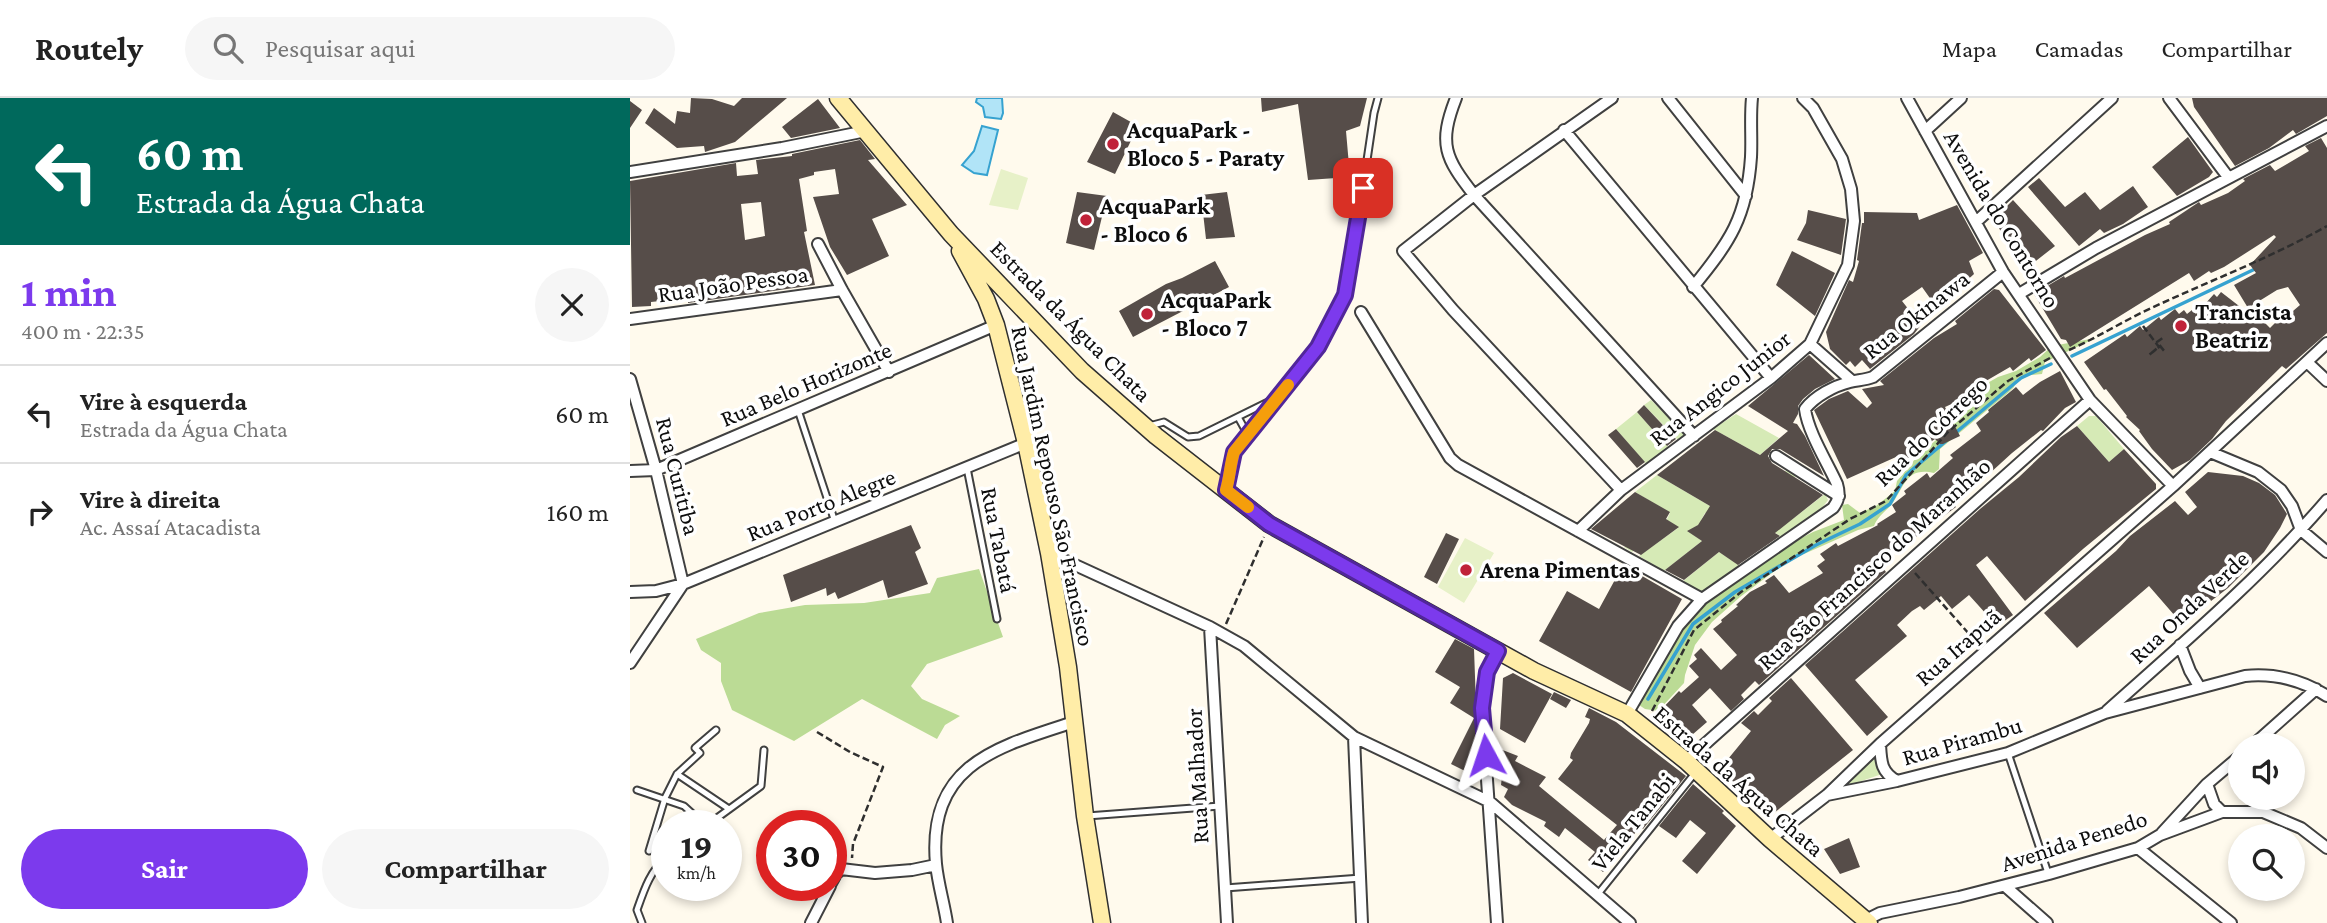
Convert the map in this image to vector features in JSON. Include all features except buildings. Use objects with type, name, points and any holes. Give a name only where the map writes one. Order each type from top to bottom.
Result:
[{"type":"street","name":"Estrada da Água Chata","points":[[838,98],[951,234],[1082,372],[1147,428],[1269,524],[1534,671],[1627,714],[1691,766],[1770,839],[1867,922]]},
{"type":"street","name":"Estrada da Água Chata","points":[[851,98],[861,125]]},
{"type":"street","points":[[1456,98],[1447,120],[1447,152],[1454,170],[1694,436]]},
{"type":"street","points":[[1612,98],[1474,195],[1403,251],[1453,310],[1621,490]]},
{"type":"street","points":[[1668,98],[1745,196]]},
{"type":"street","points":[[1693,287],[1735,231],[1745,196],[1750,161],[1752,98]]},
{"type":"street","name":"Rua Angico Junior","points":[[1578,531],[1621,490],[1771,378],[1811,344],[1848,265],[1854,221],[1851,188],[1842,159],[1819,118],[1803,98]]},
{"type":"street","name":"Avenida do Contorno","points":[[1907,98],[2003,272],[2090,400],[2173,486]]},
{"type":"street","points":[[1925,131],[1961,98]]},
{"type":"street","points":[[1977,221],[2112,98]]},
{"type":"street","points":[[2169,98],[2228,177]]},
{"type":"street","points":[[630,172],[770,150],[861,125]]},
{"type":"street","points":[[2019,294],[2096,248],[2327,126]]},
{"type":"street","points":[[1564,131],[1771,378]]},
{"type":"street","name":"Rua Jardim Repouso São Francisco","points":[[951,234],[986,299],[996,326],[1026,443],[1049,553],[1102,923]]},
{"type":"street","points":[[818,244],[889,372]]},
{"type":"street","name":"Rua Okinawa","points":[[1839,496],[1837,484],[1817,440],[1807,425],[1805,409],[1822,394],[1873,377],[2003,272]]},
{"type":"street","name":"Rua João Pessoa","points":[[630,318],[842,290]]},
{"type":"street","points":[[1361,312],[1450,458],[1458,465],[1702,599]]},
{"type":"street","name":"Rua Belo Horizonte","points":[[630,471],[656,470],[996,326]]},
{"type":"street","name":"Rua Irapuã","points":[[1770,839],[1827,795],[1880,744],[2173,486],[2327,343]]},
{"type":"street","points":[[1811,344],[1852,382]]},
{"type":"street","points":[[2307,362],[2327,381]]},
{"type":"street","name":"Rua Curitiba","points":[[630,379],[656,470],[683,584]]},
{"type":"street","name":"Rua São Francisco do Maranhão","points":[[1691,766],[1906,563],[2090,400]]},
{"type":"street","name":"Rua Porto Alegre","points":[[630,592],[656,591],[683,584],[1026,443]]},
{"type":"street","points":[[2210,452],[2258,472],[2281,490],[2292,506],[2301,530],[2327,552]]},
{"type":"street","points":[[1627,714],[1671,637],[1702,599],[1833,508],[1839,496],[1776,456]]},
{"type":"street","name":"Rua Onda Verde","points":[[2105,713],[2301,530],[2327,500]]},
{"type":"street","points":[[1049,553],[1210,627],[1244,646],[1354,737],[1490,802],[1630,923]]},
{"type":"street","points":[[630,663],[683,584]]},
{"type":"street","name":"Rua Malhador","points":[[1210,627],[1227,923]]},
{"type":"street","points":[[2180,645],[2200,688]]},
{"type":"street","points":[[1497,923],[1482,708],[1487,672],[1498,651]]},
{"type":"street","points":[[2105,713],[2261,674],[2281,676],[2327,696]]},
{"type":"street","points":[[2267,733],[2316,689]]},
{"type":"street","name":"Rua Pirambu","points":[[1827,795],[1897,781],[2008,753],[2105,713]]},
{"type":"street","points":[[947,923],[936,865],[936,832],[943,806],[954,785],[967,768],[983,756],[1007,744],[1074,722]]},
{"type":"street","points":[[1354,737],[1362,923]]},
{"type":"street","points":[[1880,744],[1881,767],[1897,781]]},
{"type":"street","points":[[2160,835],[2207,784],[2228,766]]},
{"type":"street","points":[[2207,784],[2214,804],[2222,811]]},
{"type":"street","name":"Avenida Penedo","points":[[1867,922],[1880,913],[2005,886],[2138,848],[2160,835],[2222,811],[2263,812],[2301,828],[2327,848]]},
{"type":"street","points":[[2138,848],[2231,923]]},
{"type":"street","points":[[850,869],[875,873],[936,865]]},
{"type":"street","points":[[2005,886],[2047,923]]},
{"type":"street","points":[[811,923],[822,901]]},
{"type":"lane","points":[[1226,490],[1234,452],[1322,340],[1345,295],[1378,98]]},
{"type":"lane","points":[[1147,428],[1164,422],[1194,438],[1280,396]]},
{"type":"lane","points":[[798,410],[835,522]]},
{"type":"lane","points":[[1238,417],[1248,435]]},
{"type":"lane","name":"Rua Tabatá","points":[[967,467],[997,619]]},
{"type":"lane","points":[[649,850],[665,798],[677,774],[700,753],[695,748],[716,730]]},
{"type":"lane","points":[[677,774],[729,809],[761,786],[764,750]]},
{"type":"lane","points":[[2008,753],[2049,874]]},
{"type":"lane","name":"Viela Tanabi","points":[[1598,895],[1691,766]]},
{"type":"lane","points":[[637,790],[665,798],[688,810]]},
{"type":"lane","points":[[1085,816],[1220,806]]},
{"type":"lane","points":[[642,923],[637,910],[651,875]]},
{"type":"lane","points":[[1225,888],[1361,878]]},
{"type":"path","points":[[2062,353],[2140,314],[2287,248],[2327,226]]},
{"type":"path","points":[[2143,326],[2159,347],[2149,355],[2160,346],[2165,352],[2157,342],[2164,337]]},
{"type":"path","name":"Rua do Córrego","points":[[1652,711],[1694,630],[1741,592],[1828,533],[1886,501],[1948,432],[2008,381],[2050,357]]},
{"type":"path","points":[[1221,634],[1269,524]]},
{"type":"path","points":[[1906,563],[1985,652]]},
{"type":"path","points":[[817,732],[850,752],[883,767],[853,844],[850,869]]},
{"type":"green space","points":[[1001,169],[1028,178],[1018,210],[989,205]]},
{"type":"green space","points":[[2096,338],[2045,362],[2042,374],[2021,376],[2016,380],[2009,392],[1940,449],[1939,469],[1934,473],[1917,473],[1907,480],[1874,526],[1796,555],[1740,597],[1712,622],[1695,645],[1684,683],[1658,711],[1639,705],[1639,697],[1691,615],[1715,595],[1782,548],[1844,520],[1842,505],[1848,504],[1860,513],[1876,506],[1895,491],[1897,481],[1916,458],[1953,421],[1948,408],[1970,397],[1970,393],[1998,377],[2016,371],[2040,357],[2052,346]]},
{"type":"green space","points":[[1651,400],[1685,434],[1679,441],[1644,405]]},
{"type":"green space","points":[[1637,412],[1670,449],[1648,466],[1616,429]]},
{"type":"green space","points":[[1736,414],[1779,438],[1760,455],[1713,429]]},
{"type":"green space","points":[[2089,416],[2096,416],[2124,449],[2109,462],[2077,426]]},
{"type":"green space","points":[[1788,469],[1796,476],[1764,503],[1790,521],[1825,494],[1828,500],[1819,512],[1782,537],[1739,510]]},
{"type":"green space","points":[[1657,475],[1717,510],[1711,515],[1705,513],[1701,520],[1704,522],[1688,531],[1702,541],[1664,571],[1639,556],[1678,528],[1669,521],[1632,552],[1624,547],[1659,517],[1666,521],[1670,513],[1635,492]]},
{"type":"green space","name":"Arena Pimentas","points":[[1465,538],[1494,553],[1464,603],[1438,587]]},
{"type":"green space","points":[[1719,552],[1739,565],[1700,594],[1682,582]]},
{"type":"green space","points":[[979,569],[1003,637],[927,664],[911,686],[922,699],[960,716],[945,725],[937,739],[862,699],[794,741],[732,710],[721,681],[721,663],[701,650],[696,639],[759,613],[805,605],[864,603],[930,593],[937,578]]},
{"type":"green space","points":[[1874,758],[1885,773],[1842,786],[1841,783]]},
{"type":"water","points":[[977,98],[1002,98],[1001,119],[985,117],[983,107],[976,102]]},
{"type":"water","points":[[982,126],[998,130],[987,175],[974,173],[962,165],[974,151]]},
{"type":"waterway","points":[[2072,356],[2255,269]]},
{"type":"waterway","points":[[1954,434],[2021,378],[2051,364]]},
{"type":"waterway","points":[[1648,699],[1693,624],[1735,592],[1816,545],[1860,524],[1890,504],[1906,475],[1946,441]]},
{"type":"slow traffic","points":[[1248,507],[1226,490],[1232,458],[1288,385]]},
{"type":"place","name":"AcquaPark - Bloco 5 - Paraty","points":[[1113,144]]},
{"type":"place","name":"AcquaPark - Bloco 6","points":[[1086,220]]},
{"type":"place","name":"AcquaPark - Bloco 7","points":[[1147,314]]},
{"type":"place","name":"Trancista Beatriz","points":[[2181,326]]},
{"type":"place","name":"Arena Pimentas","points":[[1466,570]]},
{"type":"route","points":[[1363,188],[1345,295],[1318,347],[1234,452],[1226,490],[1269,524],[1498,651],[1487,672],[1482,708],[1486,755]]}]
